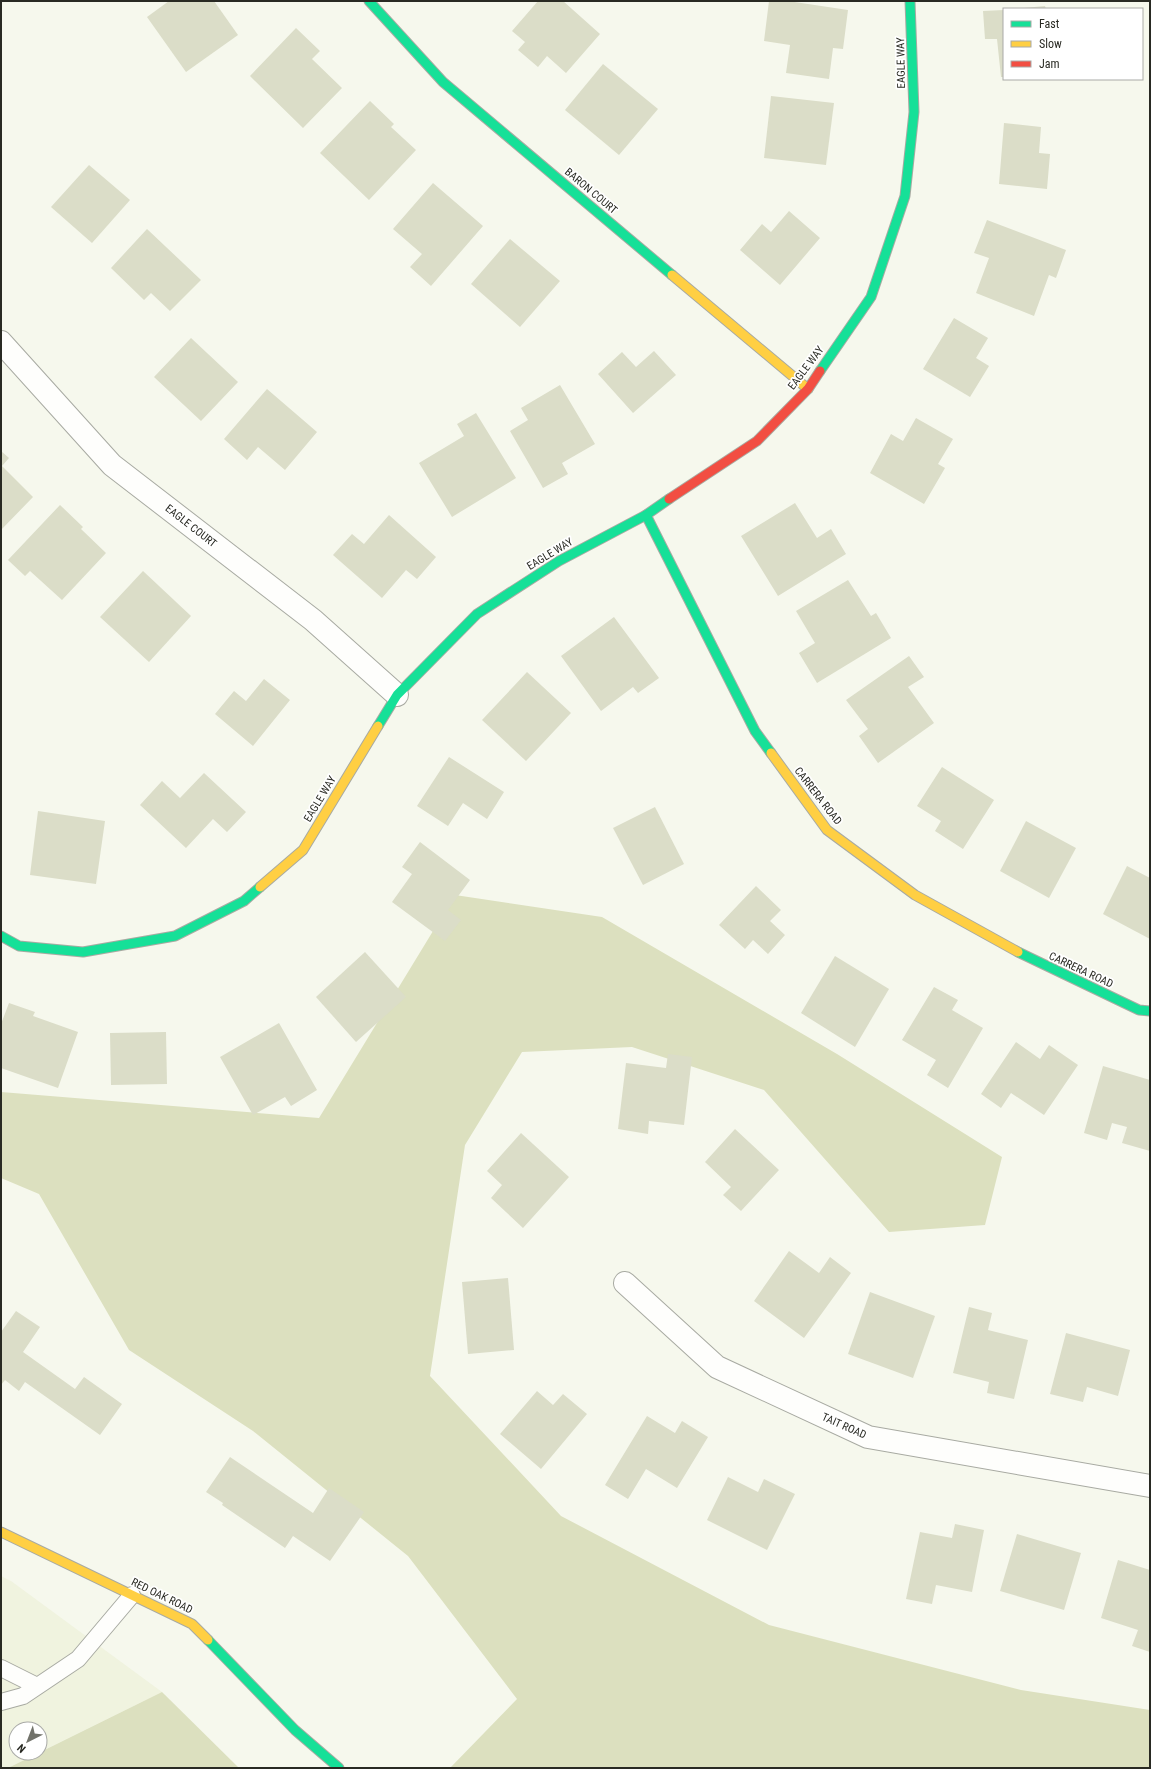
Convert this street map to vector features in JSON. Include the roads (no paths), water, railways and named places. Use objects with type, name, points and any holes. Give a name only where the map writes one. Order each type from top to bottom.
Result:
[{"type":"street","name":"BARON COURT","points":[[369,1],[443,82],[808,388]]},
{"type":"street","name":"EAGLE WAY","points":[[1,936],[20,946],[83,952],[175,936],[244,901],[304,850],[397,695],[477,614],[559,561],[646,516],[757,441],[808,388],[871,298],[905,196],[914,112],[910,1]]},
{"type":"street","name":"EAGLE COURT","points":[[1,342],[112,465],[313,620],[397,695]]},
{"type":"street","name":"CARRERA ROAD","points":[[646,516],[755,731],[827,830],[915,895],[1031,959],[1139,1010],[1150,1011]]},
{"type":"street","name":"TAIT ROAD","points":[[625,1283],[717,1367],[868,1437],[1150,1486]]},
{"type":"street","name":"RED OAK ROAD","points":[[1,1532],[192,1624],[295,1730],[338,1768]]},
{"type":"lane","points":[[1,1702],[23,1696],[78,1659],[132,1595]]},
{"type":"lane","points":[[1,1668],[37,1686]]}]
